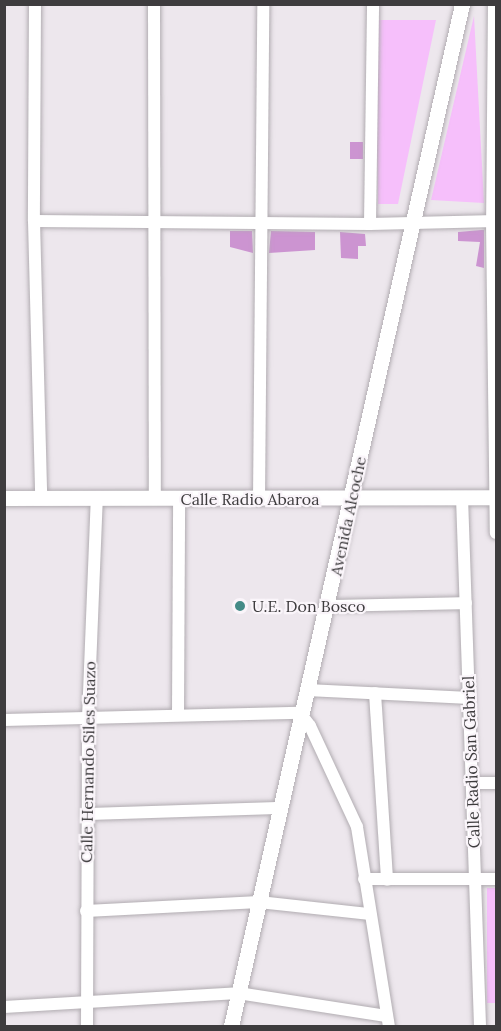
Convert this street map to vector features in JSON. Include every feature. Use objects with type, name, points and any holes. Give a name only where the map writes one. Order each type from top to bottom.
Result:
[{"type":"street","points":[[35,4],[34,221],[41,496]]},
{"type":"street","points":[[154,4],[155,498]]},
{"type":"street","points":[[260,500],[263,4]]},
{"type":"street","points":[[370,224],[373,4]]},
{"type":"street","name":"Avenida Alcoche","points":[[231,1026],[300,713],[308,690],[328,606],[462,4]]},
{"type":"street","points":[[495,4],[496,533]]},
{"type":"street","points":[[34,221],[370,224],[413,220],[494,221]]},
{"type":"street","name":"Calle Radio Abaroa","points":[[4,498],[41,496],[351,500],[496,497]]},
{"type":"street","name":"Calle Radio San Gabriel","points":[[462,497],[480,1026]]},
{"type":"street","name":"Calle Hernando Siles Suazo","points":[[87,1026],[88,718],[97,498]]},
{"type":"street","points":[[178,715],[180,499]]},
{"type":"street","points":[[328,606],[465,603]]},
{"type":"street","points":[[308,690],[468,698]]},
{"type":"street","points":[[375,693],[387,880]]},
{"type":"street","points":[[4,720],[300,713],[310,726],[357,827],[387,1021],[238,993],[87,1005],[4,1007]]},
{"type":"street","points":[[473,783],[496,783]]},
{"type":"street","points":[[87,814],[279,808]]},
{"type":"street","points":[[364,879],[496,879]]},
{"type":"street","points":[[86,911],[259,902],[370,914]]},
{"type":"shaded area","points":[[474,16],[484,203],[431,200]]},
{"type":"shaded area","points":[[375,20],[436,20],[398,204],[378,204]]},
{"type":"shaded area","points":[[487,888],[496,888],[496,1003],[487,1003]]},
{"type":"building","points":[[350,142],[363,142],[363,159],[350,159]]},
{"type":"building","points":[[484,230],[484,268],[476,266],[480,242],[458,241],[458,232]]},
{"type":"building","points":[[230,231],[252,231],[253,253],[230,247]]},
{"type":"building","points":[[271,231],[315,232],[315,250],[269,253]]},
{"type":"building","points":[[340,232],[365,234],[366,246],[358,246],[358,259],[341,258]]},
{"type":"place","name":"U.E. Don Bosco","points":[[240,606]]}]
